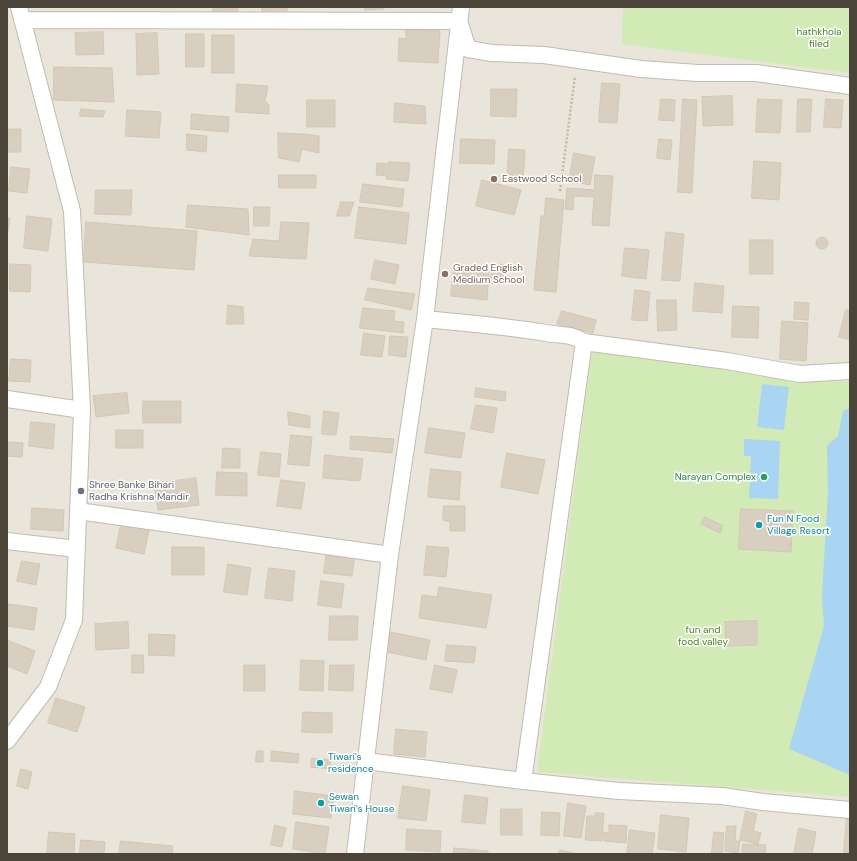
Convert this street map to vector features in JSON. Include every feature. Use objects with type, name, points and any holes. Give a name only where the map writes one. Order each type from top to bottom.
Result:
[{"type":"street","points":[[7,741],[48,687],[74,620],[82,410],[72,211],[20,14],[460,14]]},
{"type":"street","points":[[460,14],[468,49],[492,53],[544,55],[691,73],[756,73],[850,86]]},
{"type":"street","points":[[355,854],[390,555],[425,319],[460,14]]},
{"type":"street","points":[[425,319],[510,327],[573,336],[584,342],[727,361],[800,374],[850,371]]},
{"type":"street","points":[[523,781],[584,342]]},
{"type":"street","points":[[7,399],[82,410]]},
{"type":"street","points":[[78,511],[390,555]]},
{"type":"street","points":[[7,541],[77,550]]},
{"type":"street","points":[[366,761],[523,781],[619,790],[722,796],[763,802],[850,810]]},
{"type":"path","points":[[560,191],[578,60]]},
{"type":"shaded area","points":[[7,7],[850,7],[850,854],[7,854]]},
{"type":"green space","name":"hathkhola filed","points":[[623,7],[850,7],[850,73],[622,44]]},
{"type":"green space","name":"fun and food valley","points":[[592,351],[720,368],[803,382],[850,381],[850,797],[537,772]]},
{"type":"water","points":[[762,384],[789,387],[784,430],[757,427]]},
{"type":"water","points":[[850,408],[850,775],[789,749],[824,626],[822,596],[828,491],[827,446],[838,436],[843,411]]},
{"type":"water","name":"Narayan Complex","points":[[744,439],[780,441],[778,499],[749,498],[751,456],[744,456]]},
{"type":"building","points":[[213,7],[238,7],[238,12],[213,12]]},
{"type":"building","points":[[262,7],[287,7],[287,11],[262,11]]},
{"type":"building","points":[[365,7],[384,7],[384,9],[365,10]]},
{"type":"building","points":[[406,30],[440,31],[438,63],[398,61],[399,38],[406,39]]},
{"type":"building","points":[[103,32],[104,54],[76,55],[75,33]]},
{"type":"building","points":[[157,33],[159,74],[137,75],[136,34]]},
{"type":"building","points":[[186,34],[204,34],[204,67],[186,67]]},
{"type":"building","points":[[212,35],[234,35],[234,73],[212,73]]},
{"type":"building","points":[[54,67],[112,68],[114,102],[54,100]]},
{"type":"building","points":[[602,83],[620,84],[617,123],[599,122]]},
{"type":"building","points":[[237,84],[268,86],[265,101],[269,105],[269,114],[236,112]]},
{"type":"building","points":[[491,89],[517,89],[516,117],[491,116]]},
{"type":"building","points":[[732,96],[733,125],[703,126],[702,97]]},
{"type":"building","points":[[661,99],[675,100],[674,121],[659,120]]},
{"type":"building","points":[[683,99],[697,100],[692,193],[678,192]]},
{"type":"building","points":[[758,99],[782,100],[780,133],[756,132]]},
{"type":"building","points":[[798,99],[812,99],[810,132],[797,132]]},
{"type":"building","points":[[826,99],[843,100],[841,128],[824,127]]},
{"type":"building","points":[[307,100],[335,100],[335,127],[307,127]]},
{"type":"building","points":[[395,103],[425,106],[426,124],[394,122]]},
{"type":"building","points":[[81,109],[105,111],[103,117],[80,116]]},
{"type":"building","points":[[127,110],[161,112],[159,138],[126,136]]},
{"type":"building","points":[[192,114],[229,117],[228,132],[191,129]]},
{"type":"building","points":[[7,129],[21,129],[21,152],[7,152]]},
{"type":"building","points":[[278,133],[319,136],[319,153],[302,149],[299,162],[279,158]]},
{"type":"building","points":[[187,134],[207,136],[206,152],[187,150]]},
{"type":"building","points":[[461,139],[495,140],[494,164],[460,163]]},
{"type":"building","points":[[659,139],[672,140],[670,160],[657,158]]},
{"type":"building","points":[[509,149],[525,150],[523,182],[507,181]]},
{"type":"building","points":[[574,153],[595,157],[590,185],[569,181]]},
{"type":"building","points":[[754,161],[781,163],[779,200],[752,198]]},
{"type":"building","points":[[389,162],[410,163],[408,181],[386,179],[387,176],[376,175],[377,163],[388,164]]},
{"type":"building","points":[[11,167],[30,169],[27,193],[9,191]]},
{"type":"building","points":[[279,175],[316,175],[316,188],[279,188]]},
{"type":"building","points":[[595,175],[613,176],[609,226],[592,225],[594,197],[574,196],[573,210],[565,209],[567,188],[594,190]]},
{"type":"building","points":[[482,180],[521,190],[514,215],[476,206]]},
{"type":"building","points":[[363,184],[404,189],[402,207],[360,202]]},
{"type":"building","points":[[96,190],[132,190],[131,215],[95,214]]},
{"type":"building","points":[[546,198],[564,200],[556,292],[534,290],[541,216],[544,216]]},
{"type":"building","points":[[341,202],[354,202],[349,216],[337,216]]},
{"type":"building","points":[[188,205],[248,209],[249,235],[186,227]]},
{"type":"building","points":[[254,207],[270,207],[269,226],[254,226]]},
{"type":"building","points":[[359,207],[409,213],[406,244],[355,238]]},
{"type":"building","points":[[27,216],[52,219],[48,251],[24,248]]},
{"type":"building","points":[[7,218],[10,218],[7,236]]},
{"type":"building","points":[[86,222],[197,231],[194,270],[84,262]]},
{"type":"building","points":[[281,222],[309,223],[306,259],[249,256],[253,239],[279,241]]},
{"type":"building","points":[[666,232],[684,234],[680,281],[662,280]]},
{"type":"building","points":[[822,237],[826,239],[828,243],[826,247],[822,249],[818,247],[816,243],[818,239]]},
{"type":"building","points":[[750,240],[773,240],[773,274],[750,274]]},
{"type":"building","points":[[625,248],[649,250],[646,279],[622,276]]},
{"type":"building","points":[[375,260],[399,265],[395,284],[371,279]]},
{"type":"building","points":[[10,264],[31,265],[30,292],[10,291]]},
{"type":"building","points":[[492,264],[507,265],[506,284],[491,283]]},
{"type":"building","points":[[454,267],[489,271],[487,300],[451,296]]},
{"type":"building","points":[[695,283],[724,286],[722,313],[693,311]]},
{"type":"building","points":[[368,288],[415,294],[411,310],[365,300]]},
{"type":"building","points":[[635,290],[650,292],[647,321],[632,320]]},
{"type":"building","points":[[657,300],[676,300],[677,330],[658,331]]},
{"type":"building","points":[[795,302],[809,303],[808,320],[794,319]]},
{"type":"building","points":[[228,305],[243,307],[244,324],[227,324]]},
{"type":"building","points":[[733,306],[759,307],[758,338],[732,337]]},
{"type":"building","points":[[363,308],[395,311],[394,321],[404,322],[403,333],[360,328]]},
{"type":"building","points":[[846,310],[850,311],[850,340],[839,337]]},
{"type":"building","points":[[562,311],[596,320],[593,333],[557,324]]},
{"type":"building","points":[[782,321],[808,323],[806,361],[780,359]]},
{"type":"building","points":[[364,333],[385,336],[382,357],[361,355]]},
{"type":"building","points":[[390,336],[408,337],[406,357],[389,355]]},
{"type":"building","points":[[11,359],[31,360],[30,382],[9,381]]},
{"type":"building","points":[[476,388],[506,392],[505,401],[475,397]]},
{"type":"building","points":[[127,393],[129,413],[96,417],[93,396]]},
{"type":"building","points":[[143,401],[181,401],[181,423],[143,423]]},
{"type":"building","points":[[476,405],[497,408],[493,433],[471,429]]},
{"type":"building","points":[[324,411],[339,413],[336,435],[322,434]]},
{"type":"building","points":[[288,412],[310,416],[310,428],[289,425]]},
{"type":"building","points":[[31,422],[55,424],[53,449],[29,446]]},
{"type":"building","points":[[429,428],[465,433],[461,458],[425,453]]},
{"type":"building","points":[[116,430],[143,430],[143,448],[116,448]]},
{"type":"building","points":[[291,435],[312,437],[309,466],[288,464]]},
{"type":"building","points":[[351,436],[394,439],[392,453],[350,449]]},
{"type":"building","points":[[7,442],[23,443],[22,457],[7,456]]},
{"type":"building","points":[[223,448],[240,449],[240,468],[222,468]]},
{"type":"building","points":[[261,452],[281,454],[279,477],[258,475]]},
{"type":"building","points":[[507,453],[545,460],[538,494],[501,487]]},
{"type":"building","points":[[325,455],[363,459],[360,481],[323,478]]},
{"type":"building","points":[[431,469],[461,472],[459,500],[428,497]]},
{"type":"building","points":[[217,472],[247,473],[247,496],[216,495]]},
{"type":"building","points":[[196,478],[199,505],[158,510],[154,484]]},
{"type":"building","points":[[281,480],[305,483],[301,509],[277,506]]},
{"type":"building","points":[[444,506],[465,506],[465,531],[450,531],[450,522],[443,520]]},
{"type":"building","points":[[32,508],[64,510],[63,531],[31,529]]},
{"type":"building","points":[[741,509],[793,511],[791,552],[739,549]]},
{"type":"building","points":[[705,517],[723,526],[720,533],[701,524]]},
{"type":"building","points":[[121,525],[149,530],[144,554],[116,548]]},
{"type":"building","points":[[427,546],[449,548],[446,577],[424,575]]},
{"type":"building","points":[[172,547],[204,547],[204,575],[172,575]]},
{"type":"building","points":[[327,551],[355,554],[352,576],[324,573]]},
{"type":"building","points":[[22,561],[40,564],[36,585],[17,581]]},
{"type":"building","points":[[228,564],[251,568],[247,595],[224,592]]},
{"type":"building","points":[[269,568],[295,571],[292,601],[265,598]]},
{"type":"building","points":[[321,581],[344,584],[341,608],[318,605]]},
{"type":"building","points":[[439,587],[492,595],[486,628],[419,618],[422,595],[437,597]]},
{"type":"building","points":[[9,604],[37,608],[34,630],[7,626]]},
{"type":"building","points":[[330,616],[358,616],[357,640],[329,640]]},
{"type":"building","points":[[757,621],[757,645],[726,646],[725,622]]},
{"type":"building","points":[[128,622],[129,648],[96,650],[95,624]]},
{"type":"building","points":[[390,632],[430,640],[426,660],[387,652]]},
{"type":"building","points":[[149,634],[175,635],[174,656],[149,655]]},
{"type":"building","points":[[7,640],[35,651],[27,674],[7,666]]},
{"type":"building","points":[[447,645],[476,647],[474,663],[445,661]]},
{"type":"building","points":[[132,655],[143,655],[144,673],[132,673]]},
{"type":"building","points":[[301,660],[324,661],[323,691],[300,690]]},
{"type":"building","points":[[244,665],[265,665],[265,691],[244,691]]},
{"type":"building","points":[[330,665],[354,665],[353,691],[329,690]]},
{"type":"building","points":[[435,665],[457,670],[452,693],[430,689]]},
{"type":"building","points":[[56,698],[85,707],[77,732],[48,723]]},
{"type":"building","points":[[303,712],[332,713],[332,733],[302,732]]},
{"type":"building","points":[[396,729],[427,732],[425,757],[394,754]]},
{"type":"building","points":[[257,751],[263,751],[263,762],[256,762]]},
{"type":"building","points":[[272,751],[299,754],[298,763],[271,761]]},
{"type":"building","points":[[312,758],[331,760],[330,769],[311,767]]},
{"type":"building","points":[[21,769],[32,772],[28,789],[17,786]]},
{"type":"building","points":[[403,786],[430,790],[426,821],[398,818]]},
{"type":"building","points":[[295,791],[334,796],[331,818],[293,814]]},
{"type":"building","points":[[465,795],[488,798],[485,824],[462,822]]},
{"type":"building","points":[[568,803],[586,806],[581,838],[564,836]]},
{"type":"building","points":[[501,809],[522,809],[522,835],[501,835]]},
{"type":"building","points":[[746,811],[757,814],[753,831],[761,833],[758,844],[740,840]]},
{"type":"building","points":[[542,812],[560,813],[559,836],[541,835]]},
{"type":"building","points":[[595,813],[604,813],[602,841],[585,840],[587,816],[595,816]]},
{"type":"building","points":[[661,815],[689,818],[686,852],[658,849]]},
{"type":"building","points":[[847,817],[850,817],[850,853],[844,852]]},
{"type":"building","points":[[296,822],[329,827],[325,854],[293,849]]},
{"type":"building","points":[[275,825],[286,828],[282,847],[271,845]]},
{"type":"building","points":[[609,825],[627,826],[626,843],[604,841],[604,832],[609,833]]},
{"type":"building","points":[[727,826],[736,826],[735,841],[740,841],[738,853],[725,851]]},
{"type":"building","points":[[799,828],[816,832],[812,854],[794,854]]},
{"type":"building","points":[[407,829],[441,831],[440,852],[406,850]]},
{"type":"building","points":[[630,830],[655,833],[652,854],[627,854]]},
{"type":"building","points":[[49,832],[75,834],[74,854],[47,854]]},
{"type":"building","points":[[714,832],[724,833],[722,854],[712,853]]},
{"type":"building","points":[[81,840],[105,842],[104,854],[80,854]]},
{"type":"building","points":[[121,841],[173,846],[172,854],[119,854]]},
{"type":"building","points":[[743,844],[766,845],[765,854],[742,854]]},
{"type":"building","points":[[454,848],[488,851],[488,854],[454,854]]},
{"type":"building","points":[[560,850],[575,853],[559,854]]},
{"type":"place","name":"Eastwood School","points":[[494,179]]},
{"type":"place","name":"Graded English Medium School","points":[[445,274]]},
{"type":"place","name":"Narayan Complex","points":[[764,477]]},
{"type":"place","name":"Shree Banke Bihari Radha Krishna Mandir","points":[[81,491]]},
{"type":"place","name":"Fun N Food Village Resort","points":[[759,525]]},
{"type":"place","name":"Tiwari's residence","points":[[320,763]]},
{"type":"place","name":"Sewan Tiwari's House","points":[[321,803]]}]
